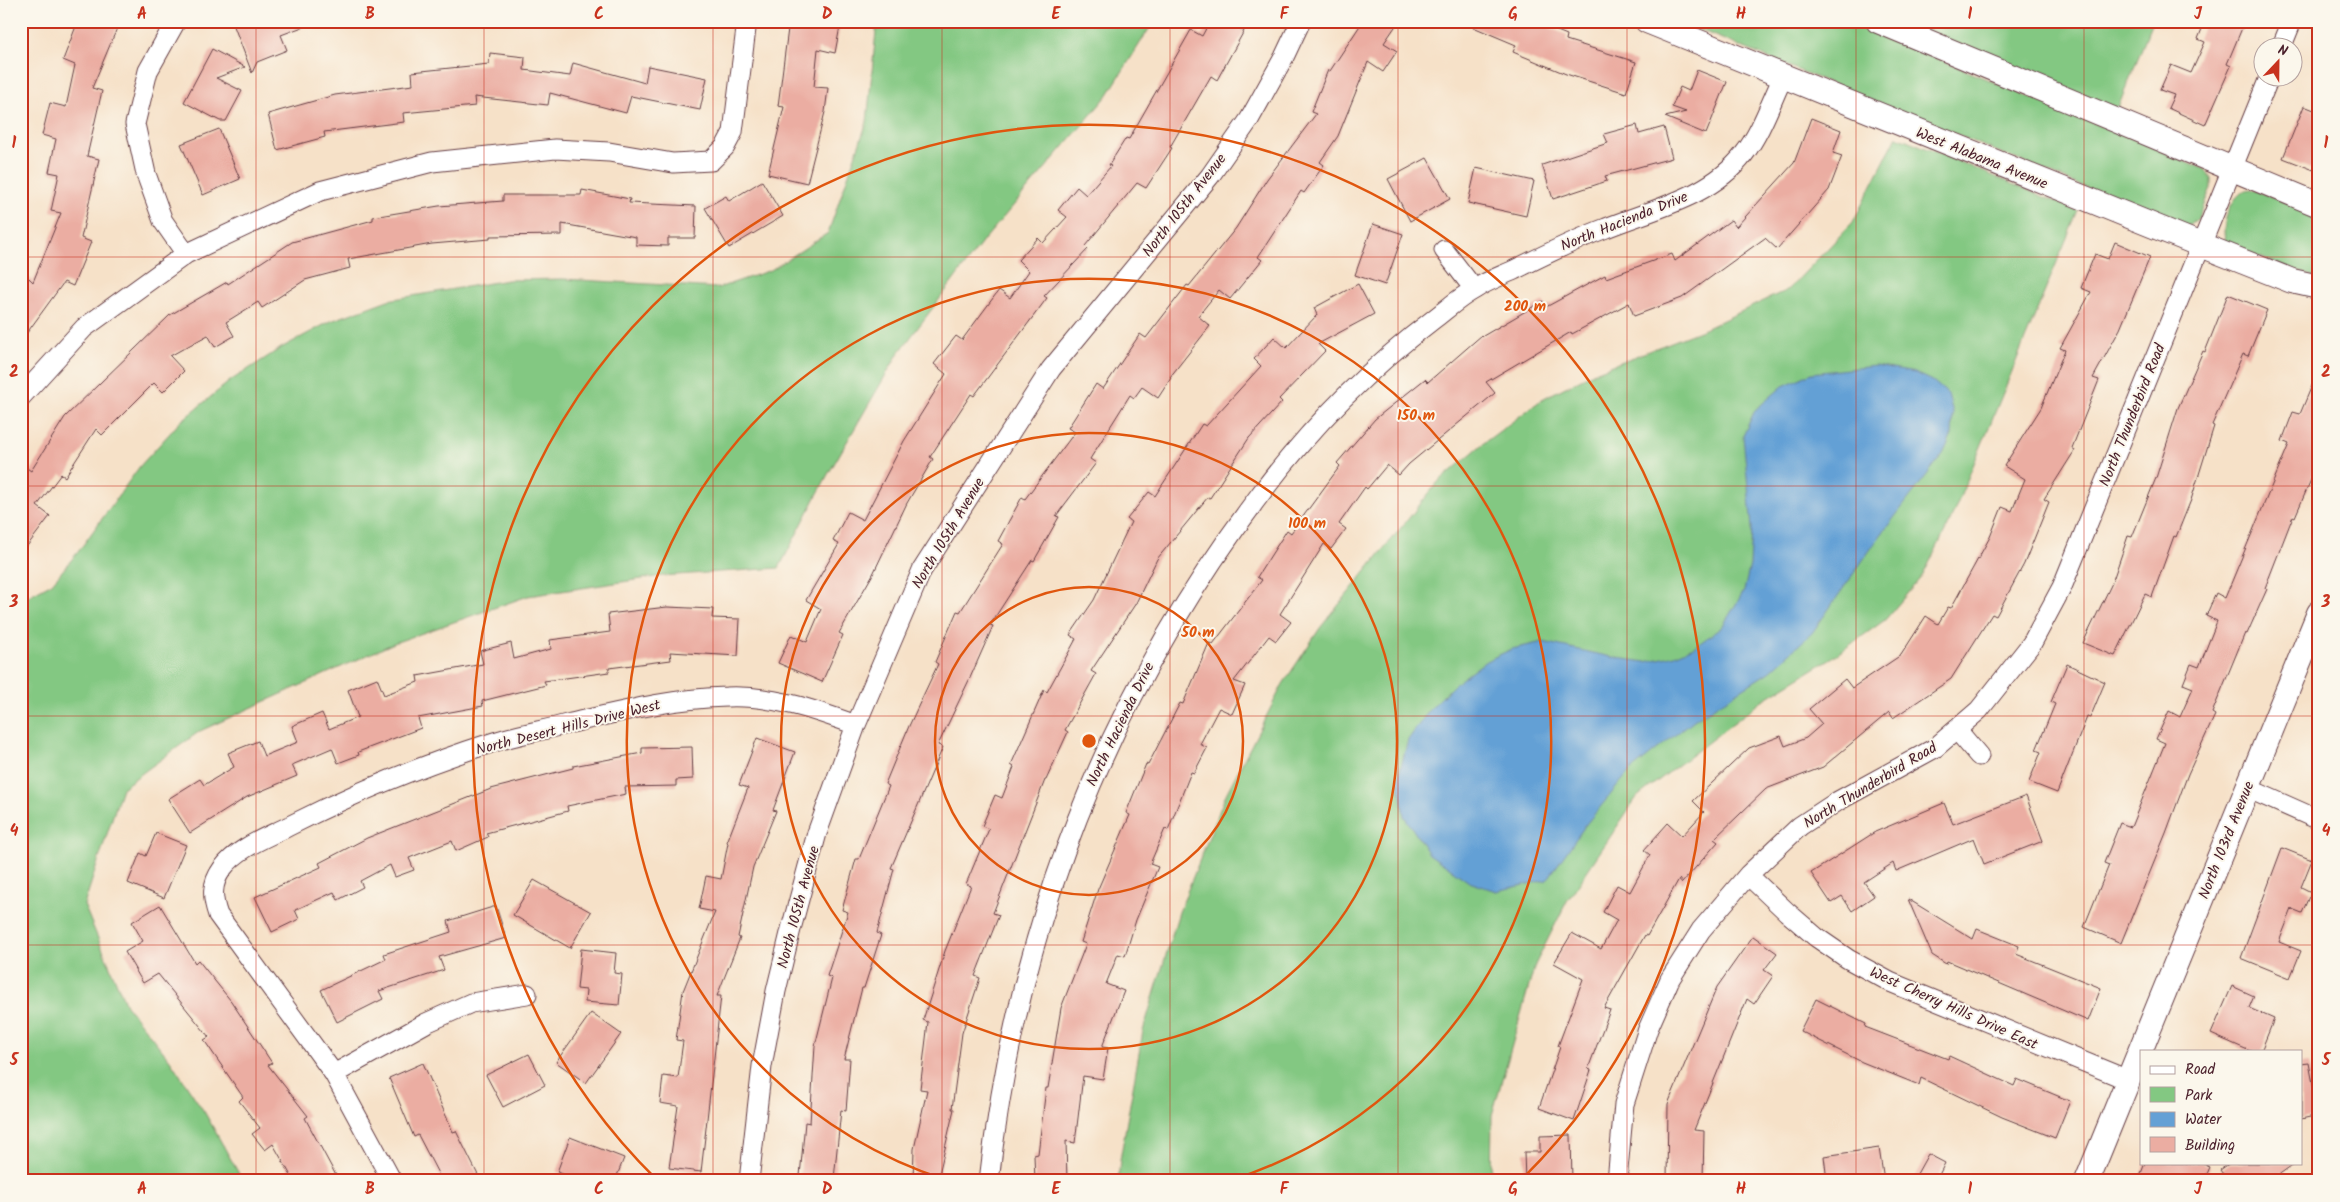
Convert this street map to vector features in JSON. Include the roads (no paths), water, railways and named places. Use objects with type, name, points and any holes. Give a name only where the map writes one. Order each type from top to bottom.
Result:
[{"type":"street","points":[[176,21],[148,71],[135,124],[146,174],[163,221],[186,254]]},
{"type":"street","points":[[21,397],[84,328],[186,254],[320,191],[370,176],[432,162],[555,149],[609,152],[673,163],[711,161],[725,147],[733,132],[746,21]]},
{"type":"street","name":"North 105th Avenue","points":[[749,1181],[762,1066],[788,938],[817,833],[856,726],[922,570],[1051,369],[1210,176],[1249,120],[1301,21]]},
{"type":"street","name":"West Alabama Avenue","points":[[1647,21],[2201,245],[2292,281],[2319,287]]},
{"type":"street","points":[[1878,21],[2319,204]]},
{"type":"street","points":[[2285,38],[2292,21]]},
{"type":"street","name":"North Hacienda Drive","points":[[989,1181],[1000,1094],[1010,1039],[1043,913],[1080,807],[1118,724],[1155,655],[1222,546],[1292,453],[1335,405],[1402,343],[1474,289],[1609,226],[1656,211],[1711,183],[1744,154],[1765,116],[1783,77]]},
{"type":"street","name":"North Thunderbird Road","points":[[1617,1181],[1624,1104],[1648,1029],[1670,979],[1701,930],[1748,875],[1800,826],[1838,802],[1935,748],[1957,730],[1979,710],[2032,643],[2062,587],[2265,88]]},
{"type":"street","points":[[1444,250],[1474,289]]},
{"type":"street","name":"North 103rd Avenue","points":[[2143,1050],[2319,613]]},
{"type":"street","name":"North Desert Hills Drive West","points":[[392,1181],[334,1074],[218,915],[213,892],[216,879],[230,860],[247,847],[333,804],[438,762],[496,742],[629,709],[728,696],[755,698],[785,702],[826,714],[856,726]]},
{"type":"street","points":[[1957,730],[1979,756]]},
{"type":"street","points":[[2247,788],[2319,820]]},
{"type":"street","name":"West Cherry Hills Drive East","points":[[1748,875],[1816,937],[1848,960],[1890,982],[2134,1072]]},
{"type":"street","points":[[334,1074],[426,1023],[471,1003],[527,994]]},
{"type":"street","name":"North 103rd Avenue","points":[[2087,1181],[2140,1057]]},
{"type":"water","points":[[1875,366],[1915,373],[1934,382],[1948,394],[1953,413],[1952,435],[1943,454],[1877,540],[1812,633],[1769,672],[1694,720],[1630,771],[1587,823],[1547,880],[1496,891],[1469,882],[1429,854],[1404,816],[1398,778],[1408,740],[1429,710],[1455,684],[1486,661],[1512,649],[1543,642],[1616,658],[1646,662],[1675,655],[1696,646],[1722,627],[1744,591],[1750,565],[1752,528],[1743,436],[1755,410],[1783,386],[1812,373]]}]
